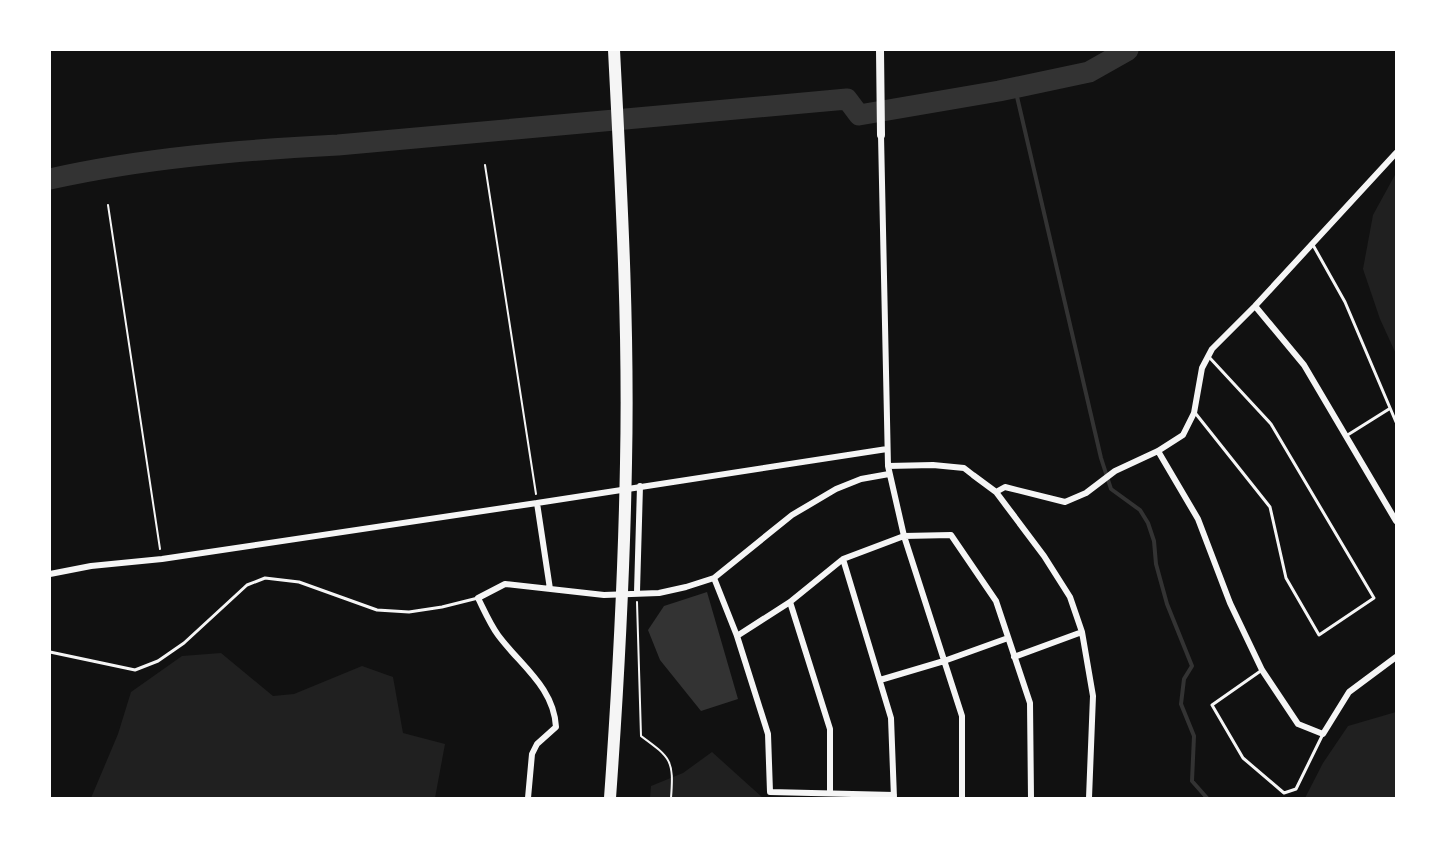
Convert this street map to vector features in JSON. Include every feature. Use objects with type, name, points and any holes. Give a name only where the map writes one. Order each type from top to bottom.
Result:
[{"type":"highway","points":[[610,794],[618,688],[626,462],[621,200],[614,50]]},
{"type":"street","points":[[880,50],[888,466],[904,536],[962,716],[962,798]]},
{"type":"street","points":[[996,492],[1005,487],[1065,502],[1086,493],[1115,471],[1158,451],[1183,435],[1194,413],[1203,368],[1212,349],[1255,306],[1396,153]]},
{"type":"street","points":[[1255,306],[1304,365],[1396,521]]},
{"type":"street","points":[[50,574],[90,566],[162,559],[537,503],[887,448]]},
{"type":"street","points":[[1158,451],[1198,519],[1230,603],[1262,670],[1298,724],[1323,734],[1348,692],[1396,657]]},
{"type":"street","points":[[888,466],[933,465],[964,468],[996,492],[1044,556],[1071,597],[1082,632],[1093,696],[1089,798]]},
{"type":"street","points":[[528,798],[532,754],[537,744],[556,727],[556,715],[545,689],[496,633],[478,598],[504,584],[604,594],[671,591],[714,578],[792,515],[836,489],[861,479],[889,474]]},
{"type":"street","points":[[637,592],[640,486]]},
{"type":"street","points":[[537,503],[550,589]]},
{"type":"street","points":[[737,636],[790,602],[843,560],[904,536],[951,535],[996,601],[1030,703],[1031,798]]},
{"type":"street","points":[[714,578],[737,636],[768,734],[770,792],[894,797],[891,718],[843,560]]},
{"type":"street","points":[[790,602],[830,729],[830,793]]},
{"type":"street","points":[[1014,657],[1082,632]]},
{"type":"street","points":[[880,680],[944,661],[1008,638]]},
{"type":"lane","points":[[1312,244],[1345,302],[1396,422]]},
{"type":"lane","points":[[1194,413],[1270,507],[1286,579],[1319,635],[1374,598],[1271,424],[1208,356]]},
{"type":"lane","points":[[1346,436],[1389,409]]},
{"type":"lane","points":[[50,652],[135,670],[158,661],[184,643],[247,585],[266,578],[299,582],[377,610],[409,612],[478,598]]},
{"type":"lane","points":[[1262,670],[1212,705],[1243,758],[1284,793],[1296,789],[1323,734]]},
{"type":"path","points":[[485,165],[537,503]]},
{"type":"path","points":[[108,205],[162,559]]},
{"type":"path","points":[[637,592],[641,736],[666,754],[670,761],[673,776],[671,798]]},
{"type":"shaded area","points":[[1396,173],[1396,354],[1380,319],[1363,269],[1373,215]]},
{"type":"shaded area","points":[[707,592],[738,699],[701,711],[660,660],[648,630],[664,606]]},
{"type":"shaded area","points":[[221,653],[273,696],[294,694],[362,666],[393,677],[403,733],[445,744],[435,798],[91,798],[118,734],[131,692],[182,656]]},
{"type":"shaded area","points":[[1396,712],[1396,798],[1305,798],[1323,763],[1348,726]]},
{"type":"shaded area","points":[[712,752],[763,798],[650,798],[651,786],[683,773]]},
{"type":"waterway","points":[[50,179],[193,156],[847,99],[859,115],[999,91],[1089,72],[1128,50]]},
{"type":"waterway","points":[[1015,88],[1101,458],[1111,489],[1140,510],[1148,523],[1167,604],[1192,666],[1184,679],[1181,704],[1194,736],[1192,781],[1207,798]]}]
